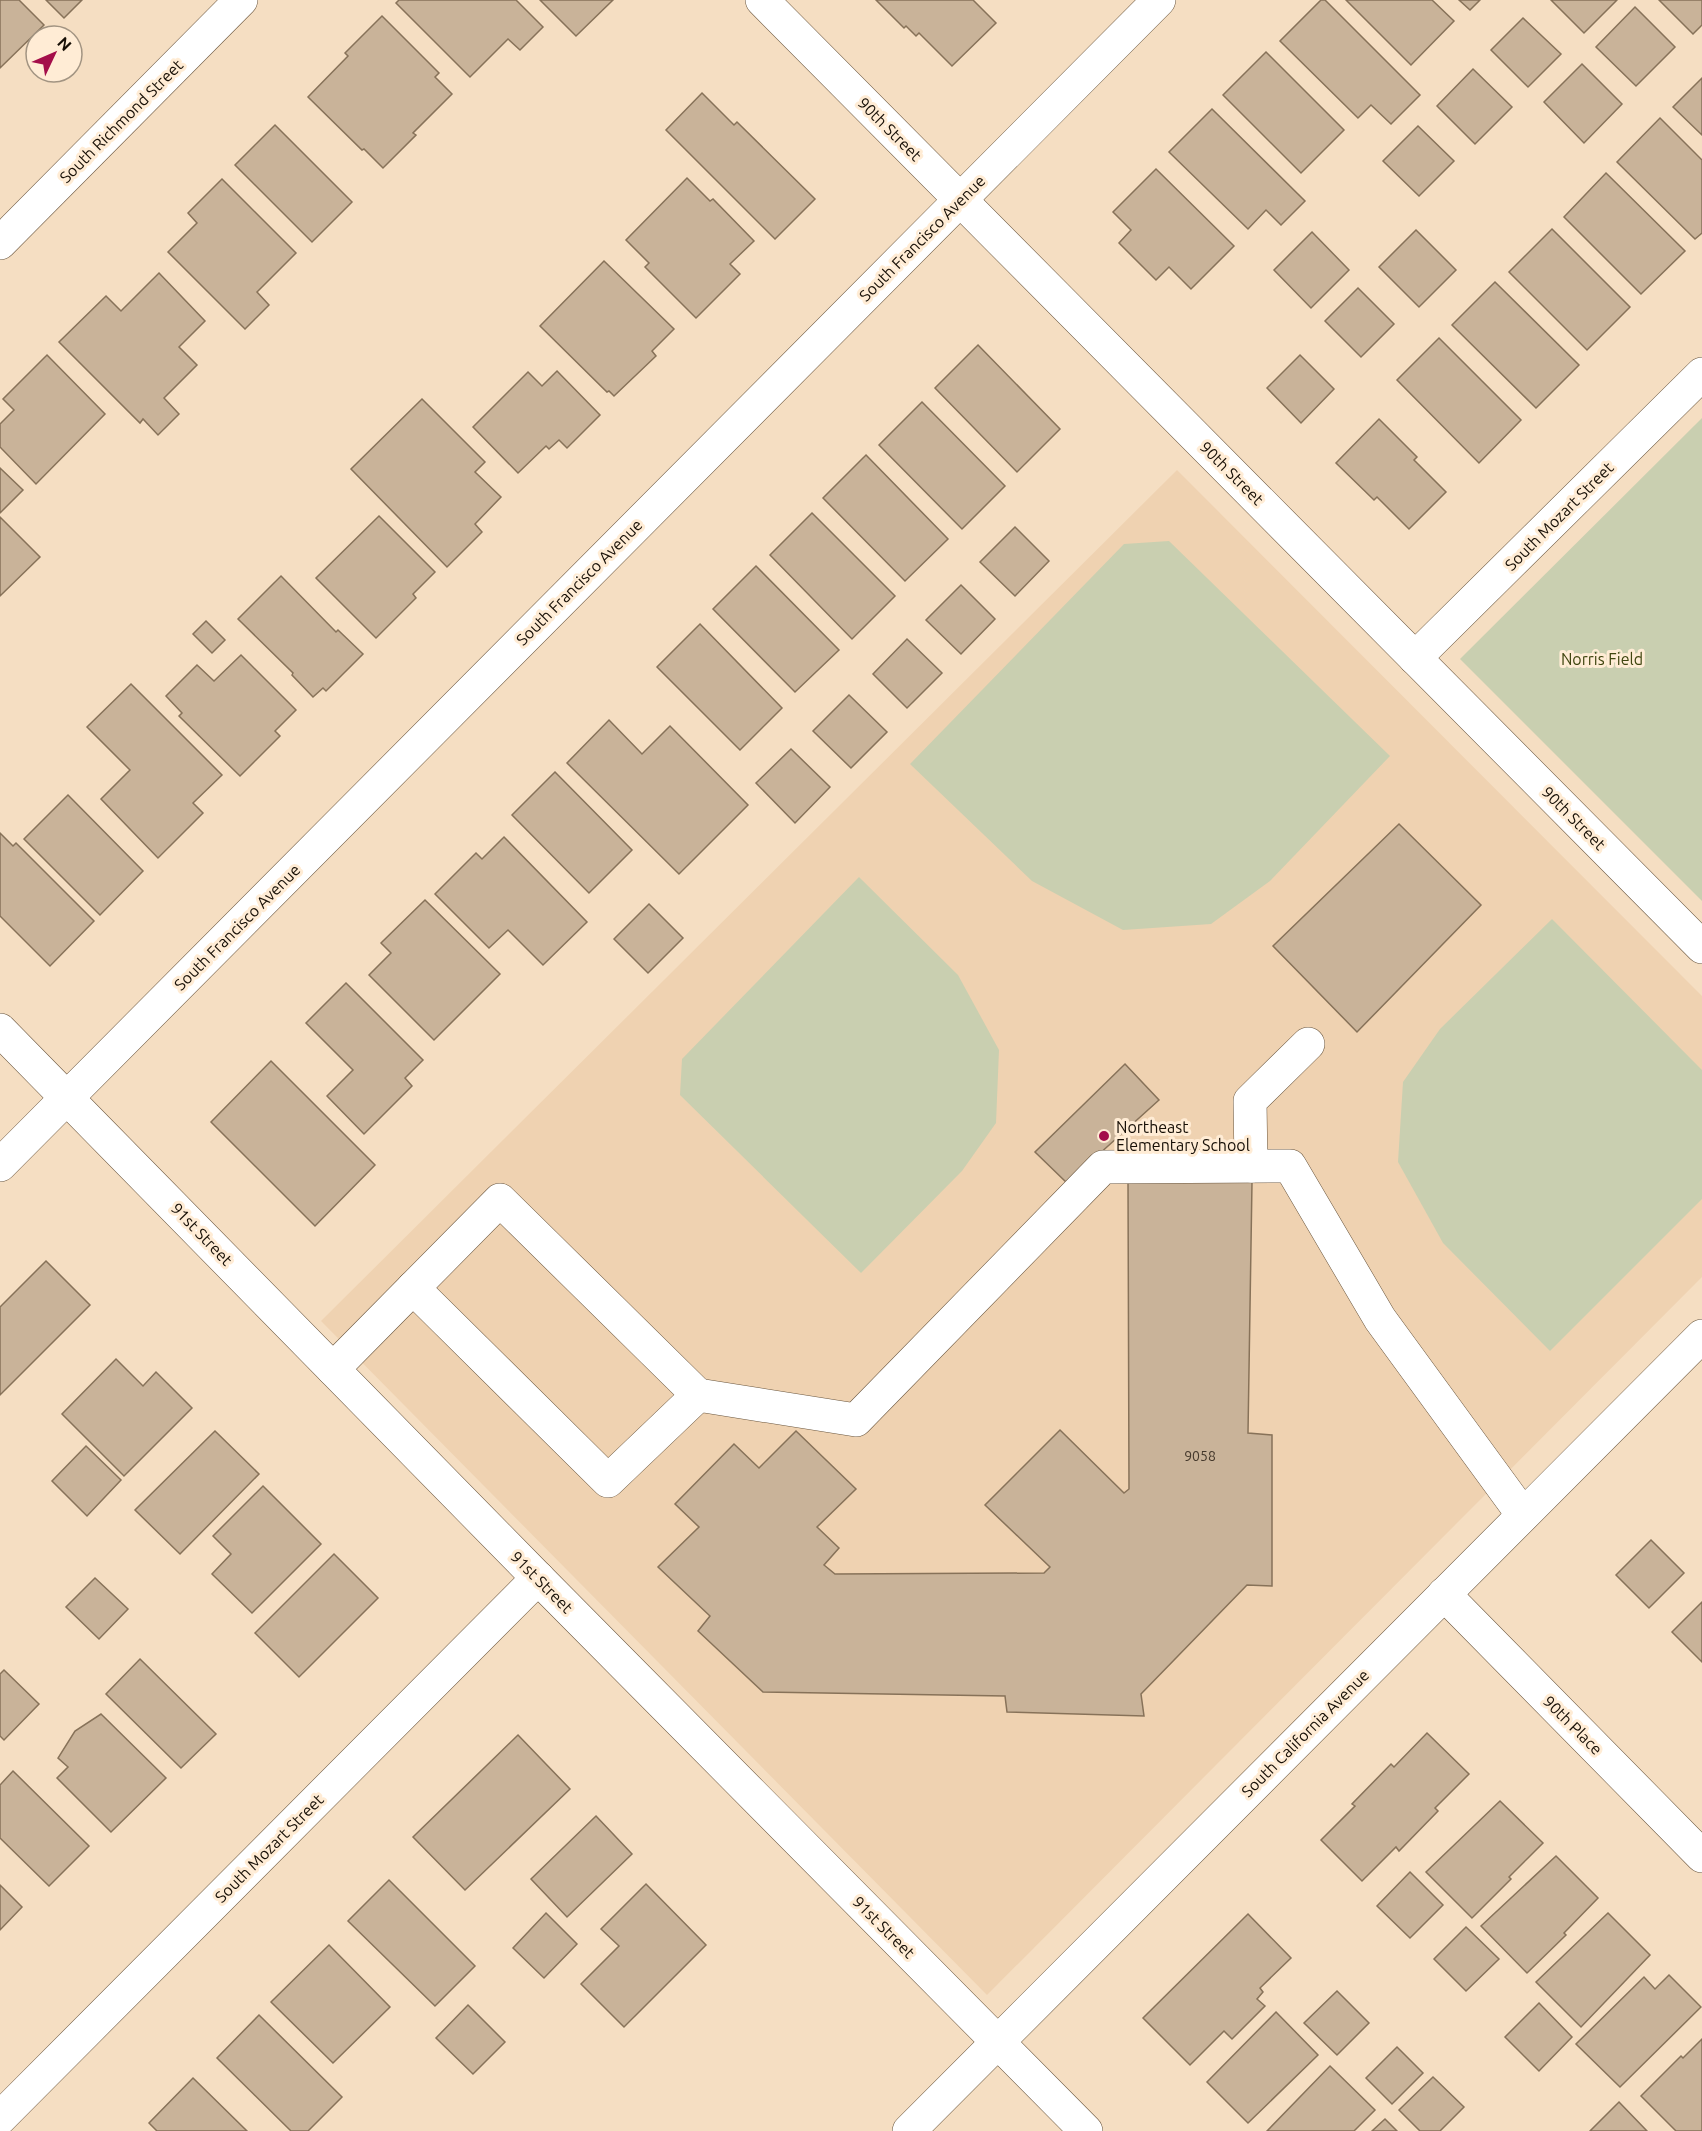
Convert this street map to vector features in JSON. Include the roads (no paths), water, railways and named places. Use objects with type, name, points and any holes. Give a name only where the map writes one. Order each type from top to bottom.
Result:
[{"type":"street","name":"South Richmond Street","points":[[0,243],[241,0]]},
{"type":"street","name":"90th Street","points":[[762,0],[1702,947]]},
{"type":"street","name":"South Francisco Avenue","points":[[0,1165],[1159,0]]},
{"type":"street","name":"South Mozart Street","points":[[1416,658],[1702,374]]},
{"type":"street","name":"91st Street","points":[[0,1030],[538,1578],[1086,2131]]},
{"type":"street","points":[[1251,1166],[1250,1101],[1308,1044]]},
{"type":"street","points":[[333,1369],[500,1200],[698,1395],[856,1420],[1103,1167],[1290,1166],[1380,1319],[1523,1515]]},
{"type":"street","points":[[413,1288],[609,1481],[698,1395]]},
{"type":"street","name":"South California Avenue","points":[[909,2131],[1702,1336]]},
{"type":"street","name":"South Mozart Street","points":[[0,2118],[538,1578]]},
{"type":"street","name":"90th Place","points":[[1444,1594],[1702,1856]]},
{"type":"place","name":"Northeast Elementary School","points":[[1104,1136]]},
{"type":"park label","name":"Norris Field","points":[[1602,659]]}]
